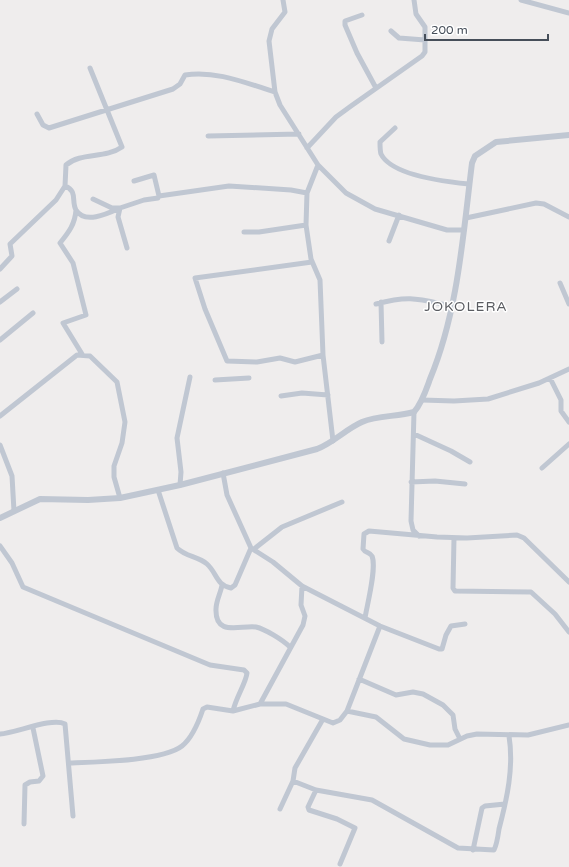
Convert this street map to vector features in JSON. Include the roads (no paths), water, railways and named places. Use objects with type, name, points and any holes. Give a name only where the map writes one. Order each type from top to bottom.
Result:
[{"type":"street","points":[[283,0],[286,8],[285,12],[272,29],[269,41],[275,92],[280,104],[318,165],[346,193],[375,209],[447,230],[464,230]]},
{"type":"street","points":[[307,148],[336,117],[422,56],[424,52],[425,40],[424,25],[416,14],[414,0]]},
{"type":"street","points":[[521,0],[569,13]]},
{"type":"street","points":[[362,15],[348,19],[345,21],[345,25],[357,53],[376,88]]},
{"type":"street","points":[[391,31],[399,38],[425,40]]},
{"type":"street","points":[[0,268],[12,256],[10,244],[56,200],[65,186],[66,180],[64,169],[70,161],[75,158],[93,157],[116,151],[122,147],[90,68]]},
{"type":"street","points":[[37,114],[43,125],[49,128],[108,111],[173,89],[180,84],[185,75],[191,74],[226,78],[275,92]]},
{"type":"street","points":[[395,128],[380,142],[381,153],[391,165],[433,180],[469,184]]},
{"type":"street","points":[[208,136],[299,134]]},
{"type":"street","points":[[419,536],[413,530],[411,521],[414,412],[422,400],[442,350],[466,218],[472,163],[476,156],[491,144],[501,141],[569,135]]},
{"type":"street","points":[[318,165],[307,193],[306,225],[312,262],[320,280],[323,355],[333,441]]},
{"type":"street","points":[[134,181],[154,175],[160,196]]},
{"type":"street","points":[[65,186],[70,188],[73,194],[76,210],[75,220],[70,231],[60,243],[73,263],[86,315],[63,323],[82,354],[94,359],[117,382],[125,422],[122,443],[114,466],[114,478],[120,498]]},
{"type":"street","points":[[76,210],[83,217],[89,218],[144,200],[158,198],[160,196],[229,186],[291,190],[307,193]]},
{"type":"street","points":[[93,199],[112,208],[120,208]]},
{"type":"street","points":[[466,218],[536,203],[544,204],[569,216]]},
{"type":"street","points":[[120,208],[118,217],[126,248]]},
{"type":"street","points":[[389,240],[399,216]]},
{"type":"street","points":[[244,232],[306,225]]},
{"type":"street","points":[[312,262],[195,278],[205,309],[227,361],[257,362],[280,358],[295,362],[323,355]]},
{"type":"street","points":[[217,274],[246,275],[258,272]]},
{"type":"street","points":[[560,283],[569,304]]},
{"type":"street","points":[[0,302],[16,289]]},
{"type":"street","points":[[382,342],[378,303],[397,298],[414,298],[451,306]]},
{"type":"street","points":[[0,340],[33,314]]},
{"type":"street","points":[[0,416],[73,358],[82,354]]},
{"type":"street","points":[[422,400],[454,401],[488,399],[539,383],[569,369]]},
{"type":"street","points":[[180,485],[181,472],[177,438],[190,377]]},
{"type":"street","points":[[215,380],[249,378]]},
{"type":"street","points":[[550,378],[561,400],[561,411],[569,422]]},
{"type":"street","points":[[281,396],[302,394],[328,395]]},
{"type":"street","points":[[0,518],[40,499],[120,498],[180,485],[301,454],[323,447],[362,422],[414,412]]},
{"type":"street","points":[[414,434],[470,462]]},
{"type":"street","points":[[542,468],[569,444]]},
{"type":"street","points":[[0,445],[12,476],[14,512]]},
{"type":"street","points":[[223,473],[227,495],[252,549],[273,562],[302,586],[380,626],[439,649],[442,648],[446,635],[451,626],[465,624]]},
{"type":"street","points":[[411,482],[435,481],[465,484]]},
{"type":"street","points":[[158,490],[177,548],[183,554],[199,559],[209,565],[222,585],[231,588],[235,585],[252,549],[282,526],[342,502]]},
{"type":"street","points":[[365,618],[371,587],[373,559],[370,554],[363,550],[365,533],[369,531],[454,538],[520,536],[569,582]]},
{"type":"street","points":[[454,538],[455,591],[531,592],[555,614],[569,632]]},
{"type":"street","points":[[0,546],[12,563],[23,587],[210,665],[244,670],[247,673],[246,680],[236,697],[233,711]]},
{"type":"street","points":[[222,585],[216,607],[217,620],[221,624],[236,629],[255,627],[282,640],[290,647]]},
{"type":"street","points":[[260,704],[304,620],[301,605],[302,586]]},
{"type":"street","points":[[69,763],[147,756],[171,752],[181,746],[188,739],[203,709],[207,707],[233,711],[260,704],[286,704],[335,723],[347,711],[380,626]]},
{"type":"street","points":[[359,679],[396,695],[413,692],[423,694],[443,705],[453,715],[455,729],[460,739]]},
{"type":"street","points":[[347,711],[376,717],[384,722],[396,734],[411,742],[442,745],[477,734],[509,736],[545,732],[569,725]]},
{"type":"street","points":[[280,809],[293,781],[295,768],[323,719]]},
{"type":"street","points":[[0,734],[13,733],[60,723],[65,724],[73,816]]},
{"type":"street","points":[[24,824],[26,785],[30,782],[39,781],[42,776],[33,728]]},
{"type":"street","points":[[293,781],[316,790],[372,800],[458,848],[494,850],[505,804],[510,770],[511,749],[509,736]]},
{"type":"street","points":[[316,790],[308,807],[309,810],[337,819],[355,828],[340,864]]},
{"type":"street","points":[[473,850],[482,808],[485,806],[505,804]]},
{"type":"district","name":"JOKOLERA","points":[[466,306]]}]
